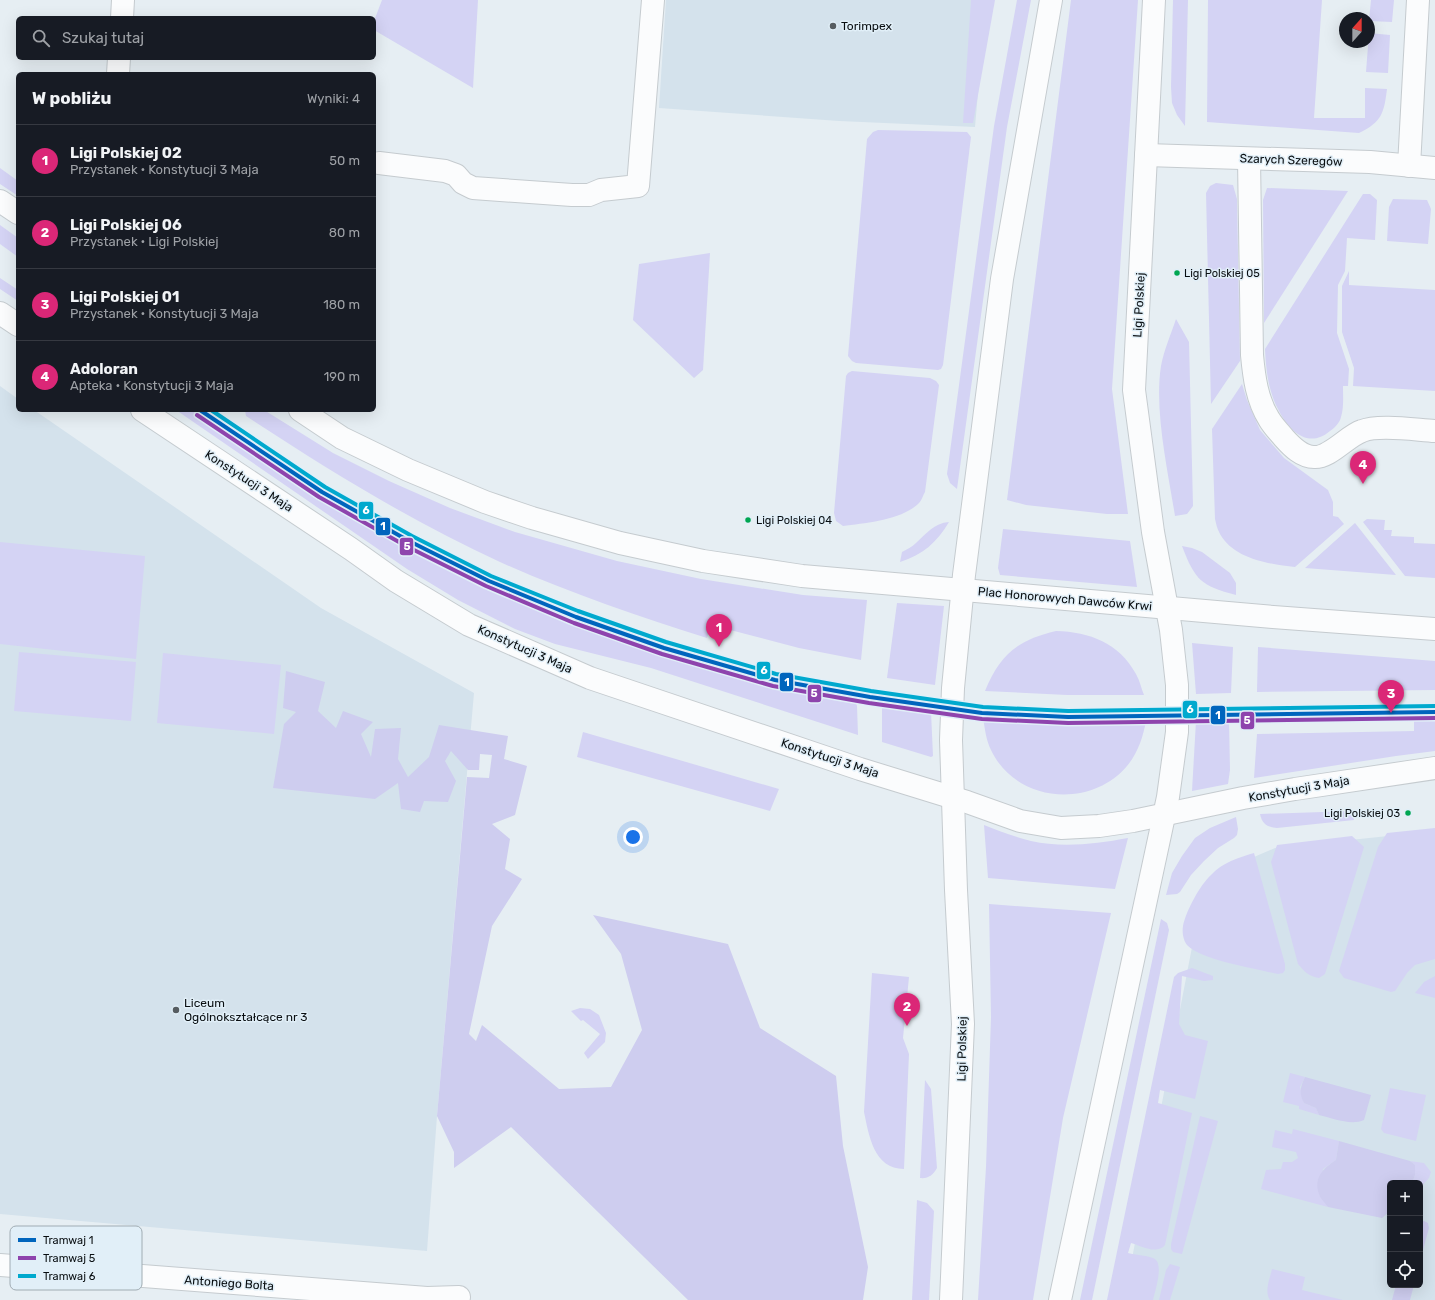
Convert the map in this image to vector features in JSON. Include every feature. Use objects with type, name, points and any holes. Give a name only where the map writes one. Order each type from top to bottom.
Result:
[{"type":"street","points":[[122,16],[123,0]]},
{"type":"street","points":[[379,163],[446,171],[456,175],[463,183],[473,188],[588,195],[601,190],[638,186],[653,0]]},
{"type":"street","points":[[303,412],[342,438],[453,490],[532,518],[600,538],[702,561],[766,572],[962,590],[1002,279],[1051,0]]},
{"type":"street","name":"Ligi Polskiej","points":[[1154,0],[1134,390],[1153,532],[1166,608]]},
{"type":"street","points":[[1408,166],[1418,0]]},
{"type":"street","points":[[118,72],[119,60]]},
{"type":"street","name":"Szarych Szeregów","points":[[1146,155],[1370,162],[1435,168]]},
{"type":"street","points":[[1249,159],[1253,370],[1259,396],[1269,420],[1292,447],[1304,455],[1315,458],[1324,455],[1362,430],[1376,427],[1435,431]]},
{"type":"street","points":[[0,201],[16,213]]},
{"type":"street","points":[[0,312],[16,324]]},
{"type":"street","name":"Konstytucji 3 Maja","points":[[145,412],[351,549],[396,581],[469,625],[590,678],[953,798]]},
{"type":"street","name":"Plac Honorowych Dawców Krwi","points":[[953,798],[951,740],[952,704],[962,590],[1166,608],[1173,642],[1177,686],[1177,732],[1164,815]]},
{"type":"street","points":[[1166,608],[1435,629]]},
{"type":"street","name":"Konstytucji 3 Maja","points":[[1164,815],[1238,799],[1295,789],[1435,768]]},
{"type":"street","points":[[953,798],[1020,821],[1061,828],[1099,826],[1164,815],[1060,1300]]},
{"type":"street","name":"Ligi Polskiej","points":[[951,1300],[964,1024],[956,890],[953,798]]},
{"type":"street","name":"Antoniego Bolta","points":[[0,1265],[10,1266]]},
{"type":"street","name":"Antoniego Bolta","points":[[142,1276],[427,1298],[459,1297]]},
{"type":"shaded area","points":[[382,0],[478,0],[473,88],[376,31],[376,16]]},
{"type":"shaded area","points":[[666,0],[986,0],[975,127],[839,121],[659,108]]},
{"type":"shaded area","points":[[971,0],[995,0],[973,123],[963,123]]},
{"type":"shaded area","points":[[1017,0],[1031,0],[1007,127],[957,489],[950,483],[947,474],[994,126]]},
{"type":"shaded area","points":[[1071,0],[1138,0],[1112,389],[1128,514],[1107,514],[1026,505],[1007,500]]},
{"type":"shaded area","points":[[1173,0],[1188,0],[1185,126],[1177,115],[1172,103]]},
{"type":"shaded area","points":[[1208,0],[1322,0],[1314,118],[1365,118],[1365,88],[1387,89],[1383,111],[1377,121],[1359,133],[1207,122]]},
{"type":"shaded area","points":[[1371,0],[1394,0],[1392,22],[1375,21],[1375,12],[1370,12]]},
{"type":"shaded area","points":[[1375,34],[1390,35],[1388,73],[1366,72],[1368,48],[1375,48]]},
{"type":"shaded area","points":[[878,130],[967,132],[971,137],[943,365],[941,369],[938,370],[856,363],[848,356],[867,139],[873,132]]},
{"type":"shaded area","points":[[0,168],[16,180],[16,195],[0,184]]},
{"type":"shaded area","points":[[1216,183],[1233,185],[1237,199],[1240,361],[1211,404],[1206,193],[1210,186]]},
{"type":"shaded area","points":[[1267,188],[1348,191],[1264,323],[1263,200]]},
{"type":"shaded area","points":[[1363,194],[1370,194],[1377,200],[1375,240],[1347,238],[1345,271],[1338,285],[1337,333],[1349,369],[1348,386],[1343,386],[1342,413],[1338,423],[1332,430],[1314,439],[1307,438],[1293,430],[1282,417],[1272,394],[1268,379],[1265,349]]},
{"type":"shaded area","points":[[1393,199],[1427,200],[1431,209],[1428,244],[1387,241],[1389,207]]},
{"type":"shaded area","points":[[0,225],[16,237],[16,256],[0,244]]},
{"type":"shaded area","points":[[710,253],[703,370],[694,378],[633,320],[639,264]]},
{"type":"shaded area","points":[[1349,271],[1349,285],[1435,290],[1435,391],[1353,386],[1354,368],[1342,332],[1342,286]]},
{"type":"shaded area","points":[[0,278],[16,289],[16,300],[0,289]]},
{"type":"shaded area","points":[[1176,319],[1189,342],[1193,506],[1187,514],[1175,516],[1163,441],[1159,402],[1159,384],[1162,360]]},
{"type":"shaded area","points":[[852,371],[930,378],[936,381],[939,385],[925,492],[920,502],[912,509],[894,517],[873,522],[843,526],[836,521],[834,513],[846,376]]},
{"type":"shaded area","points":[[1242,384],[1260,430],[1284,458],[1328,490],[1333,502],[1333,516],[1338,517],[1344,524],[1295,567],[1264,562],[1243,555],[1226,542],[1220,534],[1217,526],[1215,519],[1212,429]]},
{"type":"shaded area","points":[[0,386],[16,398],[16,412],[37,412],[321,608],[474,693],[437,1116],[427,1251],[0,1214]]},
{"type":"shaded area","points":[[179,412],[194,412],[297,480],[378,529],[459,572],[513,597],[568,620],[681,659],[739,675],[855,700],[857,706],[858,735],[651,668],[555,644],[515,629],[458,600],[407,569]]},
{"type":"shaded area","points":[[245,412],[267,412],[333,453],[389,481],[450,508],[515,532],[617,561],[701,579],[803,595],[867,600],[861,660],[799,648],[711,625],[707,638],[576,593],[500,562],[402,512],[339,475],[246,416]]},
{"type":"shaded area","points":[[1367,519],[1385,520],[1384,530],[1392,530],[1391,536],[1414,537],[1414,543],[1435,544],[1435,578],[1405,576],[1363,522]]},
{"type":"shaded area","points":[[949,522],[940,536],[929,547],[916,556],[900,562],[902,552],[911,547],[939,524]]},
{"type":"shaded area","points":[[1355,523],[1396,575],[1305,568]]},
{"type":"shaded area","points":[[1003,529],[1130,541],[1137,587],[1000,575],[998,568]]},
{"type":"shaded area","points":[[0,542],[145,556],[136,659],[0,644]]},
{"type":"shaded area","points":[[1182,546],[1202,552],[1230,573],[1236,583],[1236,595],[1207,585],[1201,580],[1191,567]]},
{"type":"shaded area","points":[[897,603],[944,606],[935,685],[887,678]]},
{"type":"shaded area","points":[[1056,631],[1092,637],[1112,647],[1129,663],[1137,677],[1144,695],[1067,695],[985,691],[997,667],[1012,650],[1031,639]]},
{"type":"shaded area","points":[[1192,643],[1233,647],[1231,693],[1196,694]]},
{"type":"shaded area","points":[[1258,647],[1435,661],[1435,690],[1257,692]]},
{"type":"shaded area","points":[[19,652],[136,662],[131,721],[14,711]]},
{"type":"shaded area","points":[[163,653],[281,665],[274,734],[157,723]]},
{"type":"shaded area","points":[[286,671],[325,682],[318,711],[336,728],[343,711],[373,722],[361,734],[371,757],[375,729],[401,728],[398,759],[408,777],[429,757],[439,725],[508,736],[504,759],[527,766],[515,815],[492,824],[510,839],[505,869],[522,879],[492,926],[469,1034],[476,1041],[482,1025],[559,1089],[611,1087],[642,1030],[621,954],[593,915],[728,944],[760,1028],[836,1076],[843,1146],[868,1267],[863,1300],[688,1300],[511,1127],[454,1168],[454,1152],[437,1116],[467,777],[489,778],[492,755],[480,754],[479,770],[468,770],[451,751],[445,761],[456,781],[448,802],[424,801],[420,812],[401,809],[398,783],[375,799],[273,788],[284,724],[296,712],[283,708]]},
{"type":"shaded area","points":[[882,704],[931,712],[933,756],[931,757],[882,742]]},
{"type":"shaded area","points":[[1435,717],[1435,751],[1254,778],[1257,734],[1414,731],[1414,718]]},
{"type":"shaded area","points":[[983,718],[1068,722],[1146,721],[1142,739],[1134,756],[1127,766],[1112,780],[1094,789],[1075,794],[1055,794],[1036,790],[1018,781],[1003,768],[989,746]]},
{"type":"shaded area","points":[[1229,720],[1230,770],[1228,784],[1192,791],[1196,721]]},
{"type":"shaded area","points":[[583,732],[779,789],[770,811],[577,757]]},
{"type":"shaded area","points":[[1353,811],[1354,820],[1277,828],[1270,827],[1266,824],[1262,820],[1260,814]]},
{"type":"shaded area","points":[[1236,817],[1238,829],[1237,835],[1218,848],[1204,861],[1191,875],[1180,892],[1177,894],[1166,895],[1172,873],[1195,838],[1210,828]]},
{"type":"shaded area","points":[[984,825],[1007,834],[1043,843],[1067,845],[1104,842],[1128,838],[1115,889],[988,878]]},
{"type":"shaded area","points":[[1435,828],[1435,959],[1415,965],[1407,973],[1395,991],[1391,992],[1344,978],[1339,971],[1378,847],[1387,833]]},
{"type":"shaded area","points":[[1435,831],[1435,1300],[1124,1300],[1198,916],[1254,857],[1275,848]]},
{"type":"shaded area","points":[[1352,836],[1364,847],[1325,974],[1319,978],[1307,973],[1298,964],[1271,862],[1277,845]]},
{"type":"shaded area","points":[[1254,853],[1285,964],[1285,970],[1283,973],[1278,974],[1244,967],[1205,956],[1188,946],[1183,936],[1183,926],[1187,913],[1207,879],[1226,864]]},
{"type":"shaded area","points":[[989,904],[1111,913],[1063,1118],[1033,1300],[978,1300],[986,1167],[991,1017]]},
{"type":"shaded area","points":[[1161,919],[1167,923],[1169,930],[1092,1300],[1080,1300]]},
{"type":"shaded area","points":[[1192,968],[1213,976],[1213,980],[1204,981],[1182,976],[1179,1024],[1185,1035],[1208,1041],[1195,1099],[1160,1090],[1158,1103],[1192,1113],[1165,1245],[1162,1248],[1153,1250],[1131,1243],[1128,1253],[1150,1257],[1157,1261],[1159,1271],[1156,1290],[1153,1300],[1107,1300],[1174,977],[1178,973]]},
{"type":"shaded area","points":[[872,973],[909,977],[903,1038],[909,1054],[904,1169],[894,1168],[879,1157],[871,1141],[864,1112]]},
{"type":"shaded area","points":[[1435,976],[1435,998],[1415,993],[1424,982]]},
{"type":"shaded area","points":[[580,1008],[590,1009],[599,1015],[606,1033],[605,1042],[588,1059],[584,1053],[600,1034],[583,1020],[581,1021],[571,1011]]},
{"type":"shaded area","points":[[1290,1073],[1305,1077],[1300,1087],[1304,1103],[1316,1108],[1319,1115],[1299,1109],[1299,1106],[1283,1102]]},
{"type":"shaded area","points":[[1305,1077],[1371,1095],[1364,1120],[1359,1122],[1347,1122],[1319,1115],[1316,1108],[1304,1103],[1302,1099],[1301,1090]]},
{"type":"shaded area","points":[[925,1080],[931,1089],[937,1168],[930,1176],[920,1178]]},
{"type":"shaded area","points":[[1390,1088],[1426,1095],[1416,1141],[1384,1133],[1381,1129]]},
{"type":"shaded area","points":[[1200,1116],[1218,1121],[1182,1254],[1173,1252],[1171,1249],[1171,1244]]},
{"type":"shaded area","points":[[1293,1129],[1339,1141],[1336,1160],[1323,1169],[1319,1194],[1328,1207],[1261,1189],[1266,1170],[1281,1169],[1283,1162],[1292,1162],[1298,1158],[1296,1152],[1272,1147],[1275,1130],[1292,1134]]},
{"type":"shaded area","points":[[1339,1141],[1410,1161],[1415,1165],[1415,1175],[1413,1180],[1387,1180],[1387,1214],[1382,1218],[1328,1207],[1320,1197],[1317,1183],[1319,1178],[1327,1166],[1336,1160]]},
{"type":"shaded area","points":[[1410,1161],[1424,1163],[1431,1172],[1429,1178],[1423,1185],[1423,1180],[1413,1180],[1415,1175],[1415,1165]]},
{"type":"shaded area","points":[[917,1200],[927,1203],[934,1211],[929,1300],[912,1300]]},
{"type":"shaded area","points":[[1423,1221],[1428,1223],[1429,1228],[1423,1250]]},
{"type":"shaded area","points":[[1170,1264],[1180,1267],[1170,1300],[1159,1300],[1166,1270]]},
{"type":"shaded area","points":[[1272,1269],[1305,1277],[1302,1290],[1343,1300],[1270,1300],[1267,1289]]},
{"type":"shaded area","points":[[1395,1288],[1413,1288],[1410,1300],[1392,1300]]},
{"type":"tram line","name":"1","points":[[203,412],[322,492],[409,541],[489,581],[576,617],[664,648],[775,680],[870,697],[982,713],[1068,717],[1435,712]]},
{"type":"tram line","name":"6","points":[[214,412],[325,487],[412,536],[491,576],[578,611],[666,642],[776,674],[871,691],[983,707],[1068,711],[1435,706]]},
{"type":"tram line","name":"5","points":[[197,415],[319,497],[406,546],[486,586],[574,623],[662,654],[773,686],[869,703],[982,719],[1068,723],[1435,718]]},
{"type":"place","name":"Torimpex","points":[[833,26]]},
{"type":"place","name":"Ligi Polskiej 05","points":[[1177,273]]},
{"type":"place","name":"Adoloran","points":[[1363,484]]},
{"type":"place","name":"Ligi Polskiej 04","points":[[748,520]]},
{"type":"place","name":"Ligi Polskiej 02","points":[[719,647]]},
{"type":"place","name":"Ligi Polskiej 01","points":[[1391,713]]},
{"type":"place","name":"Ligi Polskiej 03","points":[[1408,813]]},
{"type":"place","name":"Liceum Ogólnokształcące nr 3","points":[[176,1010]]},
{"type":"place","name":"Ligi Polskiej 06","points":[[907,1026]]}]
